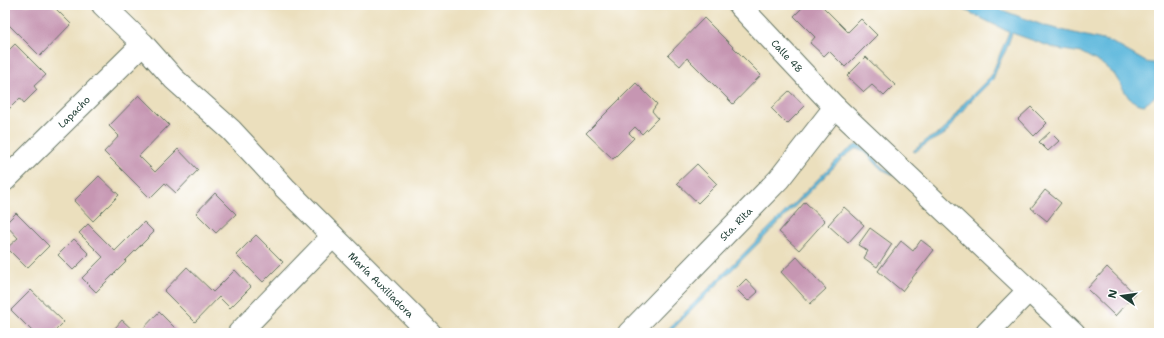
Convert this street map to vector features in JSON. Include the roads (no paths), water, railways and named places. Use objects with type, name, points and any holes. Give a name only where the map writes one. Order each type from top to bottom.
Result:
[{"type":"street","name":"María Auxiliadora","points":[[103,5],[143,44],[174,79],[231,130],[285,188],[430,333]]},
{"type":"street","name":"Calle 48","points":[[739,5],[835,107],[1074,333]]},
{"type":"street","name":"Lapacho","points":[[5,180],[143,44]]},
{"type":"street","name":"Sta. Rita","points":[[629,333],[779,180],[835,107]]},
{"type":"street","points":[[240,333],[333,236]]},
{"type":"street","points":[[987,333],[1029,290]]},
{"type":"water","points":[[955,5],[988,5],[1045,26],[1111,42],[1146,62],[1159,64],[1159,92],[1144,105],[1136,103],[1129,98],[1114,74],[1102,64],[1082,53],[1057,49],[1012,33],[993,79],[967,105],[945,134],[929,142],[915,152],[913,151],[928,139],[943,131],[964,103],[991,76],[1009,32]]},
{"type":"water","points":[[856,145],[860,145],[874,157],[882,167],[894,175],[881,169],[860,149],[855,149],[845,156],[669,333],[664,333],[843,154]]}]
